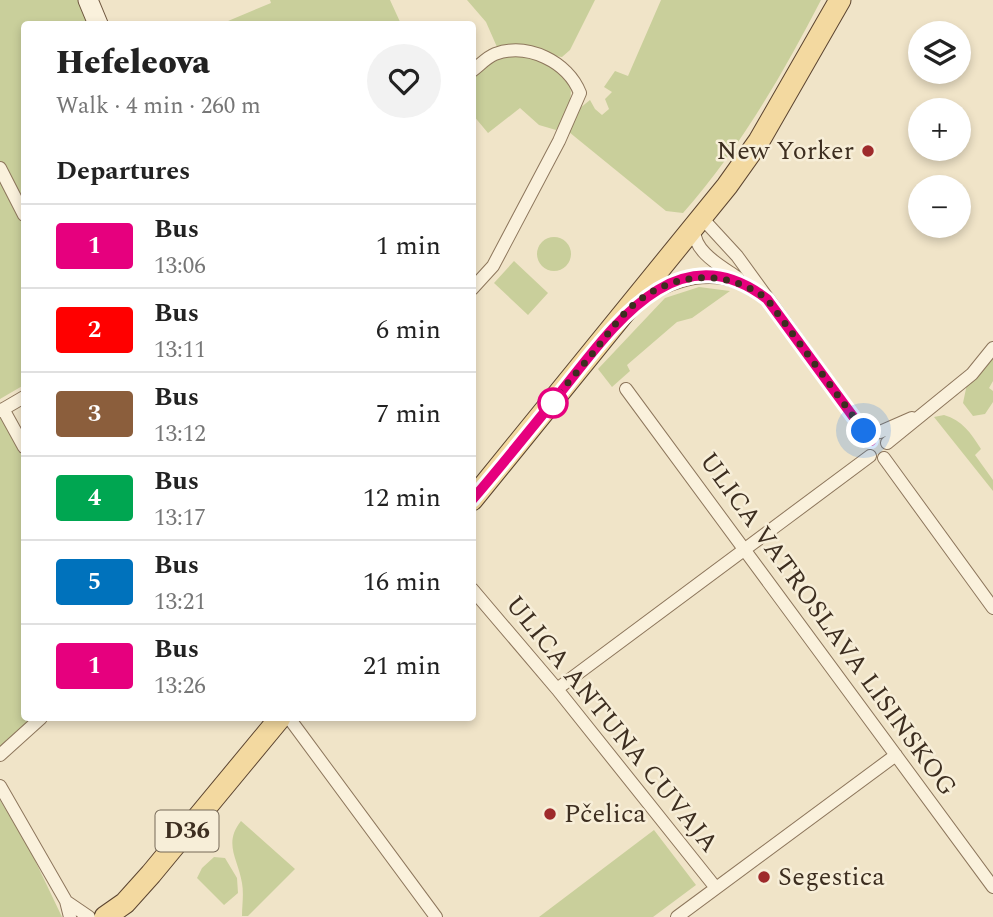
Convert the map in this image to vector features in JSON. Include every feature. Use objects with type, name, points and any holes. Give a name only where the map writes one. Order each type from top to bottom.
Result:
[{"type":"main road","points":[[88,0],[97,21]]},
{"type":"main road","points":[[476,495],[698,223],[759,141],[835,4]]},
{"type":"main road","name":"D36","points":[[111,915],[151,874],[275,721]]},
{"type":"street","points":[[476,68],[499,53],[528,52],[559,64],[580,93],[559,141],[493,266],[476,285]]},
{"type":"street","points":[[0,168],[21,209]]},
{"type":"street","points":[[767,299],[702,250],[695,239],[698,223],[728,244],[869,438],[870,456],[875,459],[884,458],[888,452],[887,443],[881,439],[869,438]]},
{"type":"street","points":[[630,308],[658,289],[682,279],[720,277],[746,284]]},
{"type":"street","points":[[887,443],[972,374],[993,348]]},
{"type":"street","name":"ULICA VATROSLAVA LISINSKOG","points":[[626,389],[993,887]]},
{"type":"street","points":[[21,399],[2,410],[21,441]]},
{"type":"street","points":[[869,438],[923,415]]},
{"type":"street","points":[[557,689],[870,456]]},
{"type":"street","points":[[884,458],[993,608]]},
{"type":"street","name":"ULICA ANTUNA CUVAJA","points":[[476,594],[557,689],[716,888]]},
{"type":"street","points":[[0,755],[38,721]]},
{"type":"street","points":[[275,721],[436,917]]},
{"type":"street","points":[[677,917],[896,755]]},
{"type":"street","points":[[0,786],[66,901],[70,917]]},
{"type":"street","points":[[66,901],[89,917]]},
{"type":"green space","points":[[0,0],[82,0],[91,21],[21,21],[21,387],[0,399]]},
{"type":"green space","points":[[270,0],[390,0],[400,21],[228,21],[271,3]]},
{"type":"green space","points":[[467,0],[595,0],[570,50],[562,57],[497,47],[486,22]]},
{"type":"green space","points":[[661,0],[821,0],[791,56],[741,138],[683,213],[666,211],[569,132],[580,108],[590,100],[602,115],[609,109],[605,99],[612,92],[604,87],[615,71],[628,76]]},
{"type":"green space","points":[[529,56],[557,68],[565,75],[571,93],[569,104],[556,130],[539,125],[520,108],[488,133],[476,119],[476,72],[499,57]]},
{"type":"green space","points":[[554,237],[566,242],[571,254],[566,266],[554,271],[542,266],[537,254],[542,242]]},
{"type":"green space","points":[[514,261],[548,293],[528,315],[494,283]]},
{"type":"green space","points":[[699,287],[730,291],[692,318],[677,322],[627,365],[630,371],[612,387],[598,369],[665,298]]},
{"type":"green space","points":[[993,356],[993,381],[989,388],[993,391],[993,402],[985,414],[973,416],[963,403],[967,384]]},
{"type":"green space","points":[[944,415],[961,424],[981,449],[975,455],[993,480],[993,491],[934,417]]},
{"type":"green space","points":[[0,417],[21,455],[21,721],[32,721],[0,748]]},
{"type":"green space","points":[[0,800],[31,852],[62,917],[0,917]]},
{"type":"green space","points":[[241,821],[295,869],[248,916],[242,916],[243,887],[232,844]]},
{"type":"green space","points":[[654,830],[696,885],[653,917],[539,917]]},
{"type":"green space","points":[[214,857],[225,858],[237,878],[238,893],[224,905],[197,878],[202,868]]},
{"type":"bus line","name":"1","points":[[476,495],[630,308],[668,284],[694,277],[732,279],[746,284],[767,299],[871,441]]},
{"type":"place","name":"New Yorker","points":[[868,151]]},
{"type":"place","name":"Pčelica","points":[[550,814]]},
{"type":"place","name":"Segestica","points":[[764,877]]},
{"type":"route","points":[[553,403],[630,308],[658,289],[682,279],[720,277],[746,284],[767,299],[864,431]]}]
